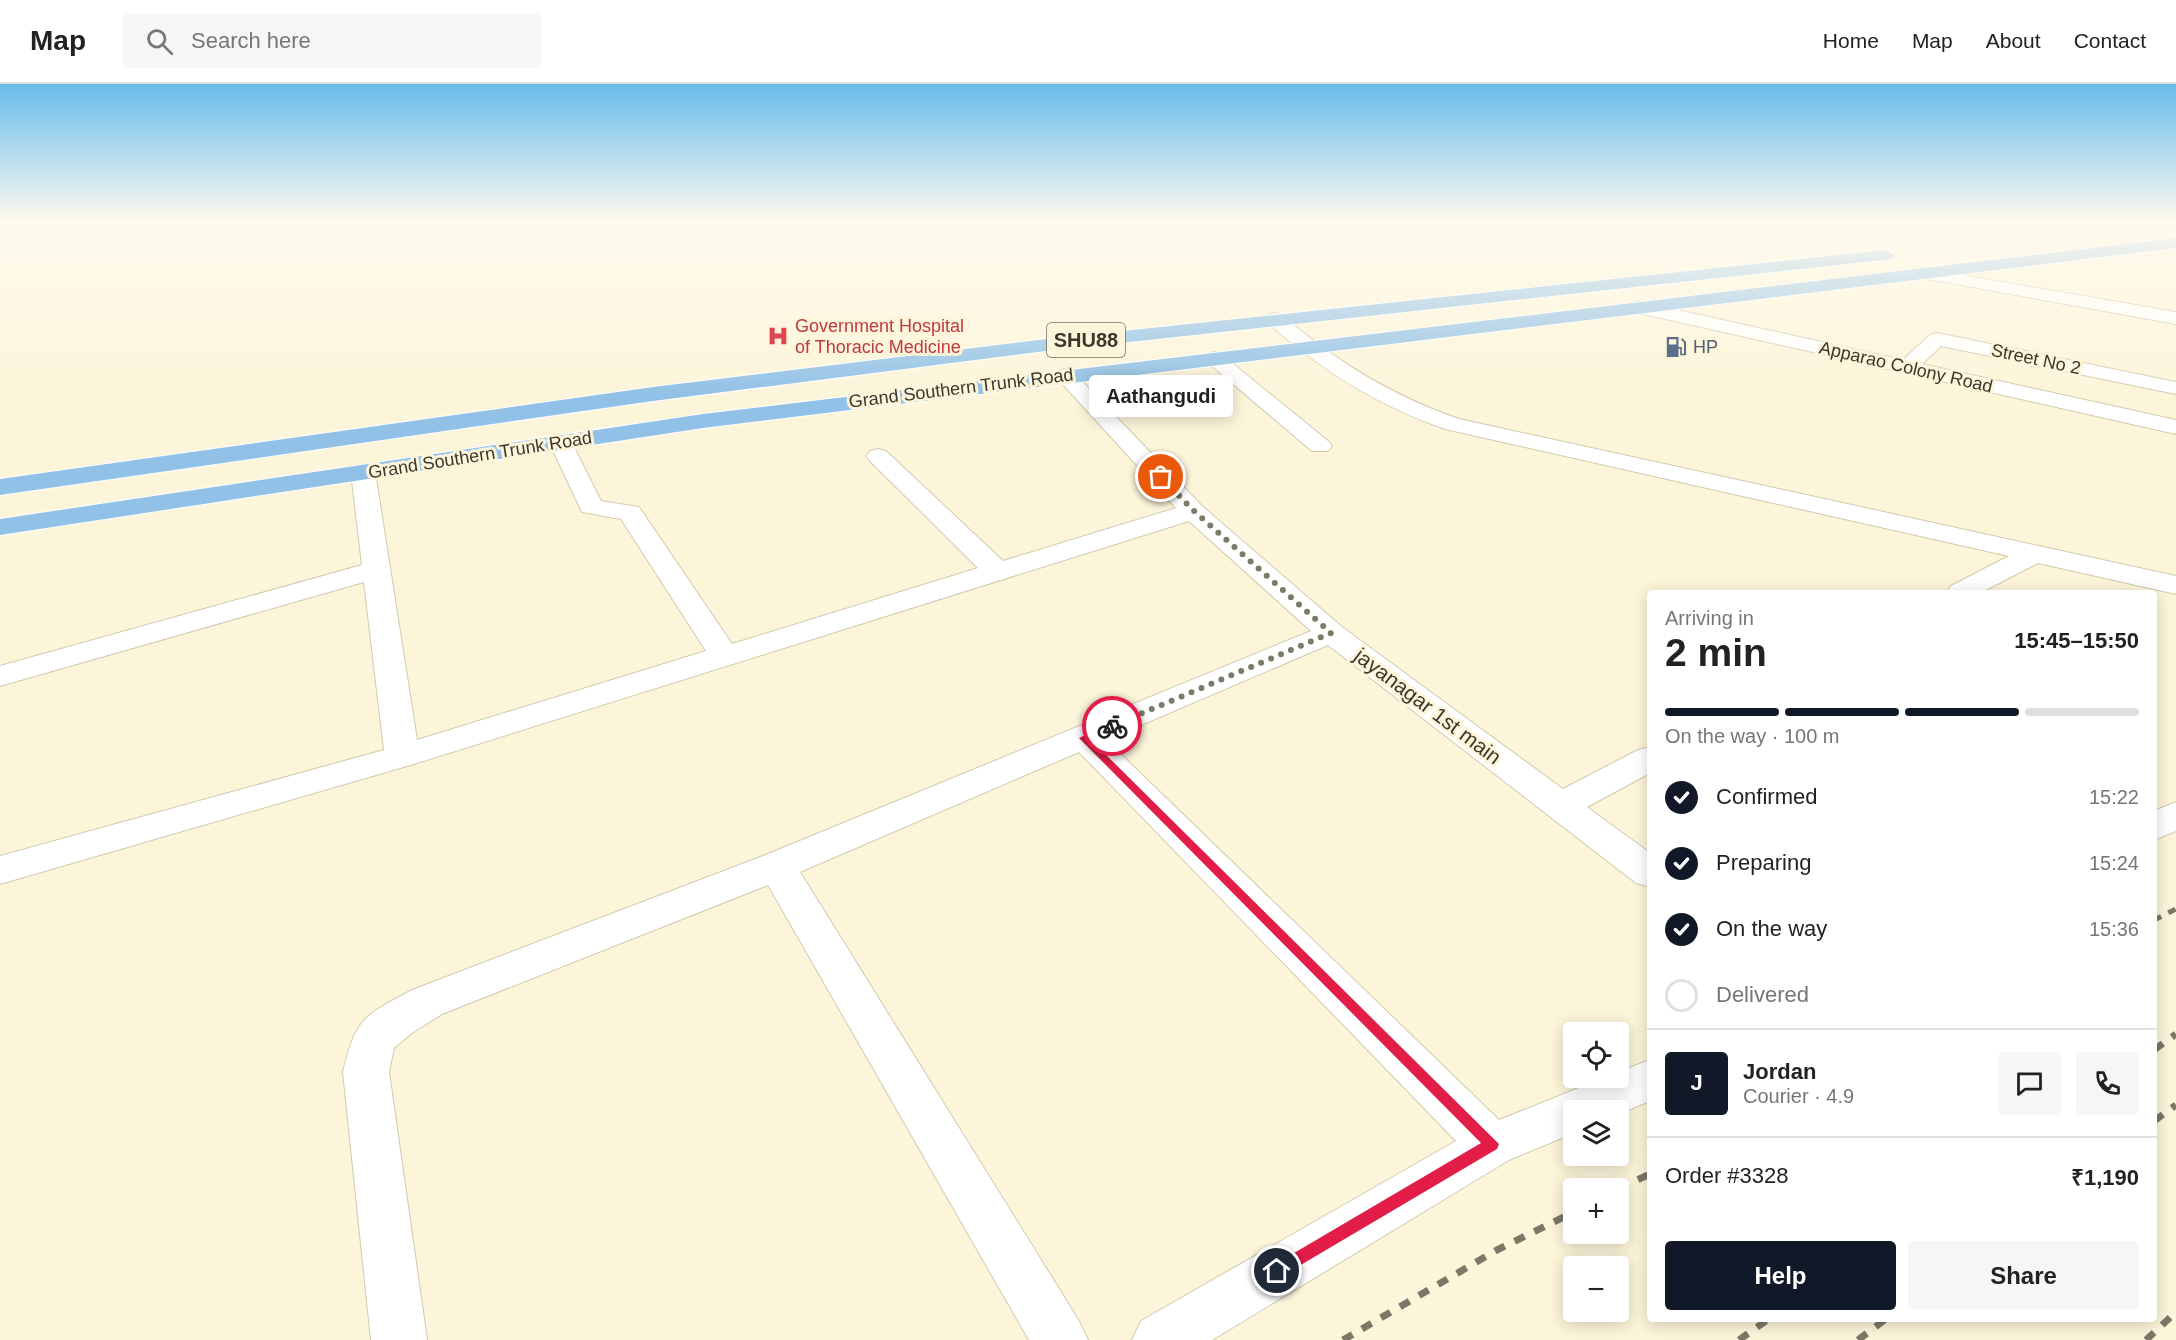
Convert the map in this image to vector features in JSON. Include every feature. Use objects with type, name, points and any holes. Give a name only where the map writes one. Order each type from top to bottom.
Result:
[{"type":"main road","name":"Grand Southern Trunk Road","points":[[0,487],[653,394],[1038,346],[1657,279]]},
{"type":"main road","name":"Grand Southern Trunk Road","points":[[0,527],[703,421],[1065,375],[1875,279]]},
{"type":"street","points":[[1954,279],[2176,318]]},
{"type":"street","name":"Apparao Colony Road","points":[[1637,307],[2176,427]]},
{"type":"street","points":[[1275,319],[1305,347],[1394,402],[1453,424],[2176,585]]},
{"type":"street","name":"Street No 2","points":[[1907,367],[1937,339],[2176,388]]},
{"type":"street","points":[[1214,358],[1320,446]]},
{"type":"street","name":"jayanagar 1st main","points":[[1065,375],[1194,511],[1331,633],[1647,871]]},
{"type":"street","points":[[561,442],[591,507],[630,513],[725,656]]},
{"type":"street","points":[[878,456],[997,572]]},
{"type":"street","points":[[363,472],[402,756]]},
{"type":"street","points":[[0,870],[402,756],[1194,511]]},
{"type":"street","points":[[1965,590],[2036,553]]},
{"type":"street","points":[[0,676],[377,569]]},
{"type":"street","points":[[399,1340],[366,1072],[373,1039],[396,1020],[427,1002],[777,866],[1331,633]]},
{"type":"street","points":[[1084,738],[1492,1144]]},
{"type":"street","points":[[1561,806],[1647,760]]},
{"type":"street","points":[[2157,825],[2176,815]]},
{"type":"street","points":[[777,866],[1060,1340]]},
{"type":"street","points":[[1602,1100],[1647,1081]]},
{"type":"street","points":[[1160,1340],[1492,1144],[1563,1116]]},
{"type":"railway","points":[[2157,918],[2176,909]]},
{"type":"railway","points":[[2157,1048],[2176,1034]]},
{"type":"railway","points":[[2157,1119],[2176,1105]]},
{"type":"railway","points":[[1629,1184],[1647,1175]]},
{"type":"railway","points":[[1343,1340],[1497,1250],[1563,1217]]},
{"type":"railway","points":[[2146,1340],[2176,1312]]},
{"type":"railway","points":[[1739,1340],[1764,1322]]},
{"type":"railway","points":[[1858,1340],[1882,1322]]},
{"type":"way so far","points":[[1112,726],[1331,633],[1194,511],[1161,477]]},
{"type":"place","name":"Government Hospital of Thoracic Medicine","points":[[778,336]]},
{"type":"place","name":"HP","points":[[1676,347]]},
{"type":"place","name":"Aathangudi","points":[[1161,477]]},
{"type":"route","points":[[1112,726],[1084,738],[1492,1144],[1277,1271]]}]
